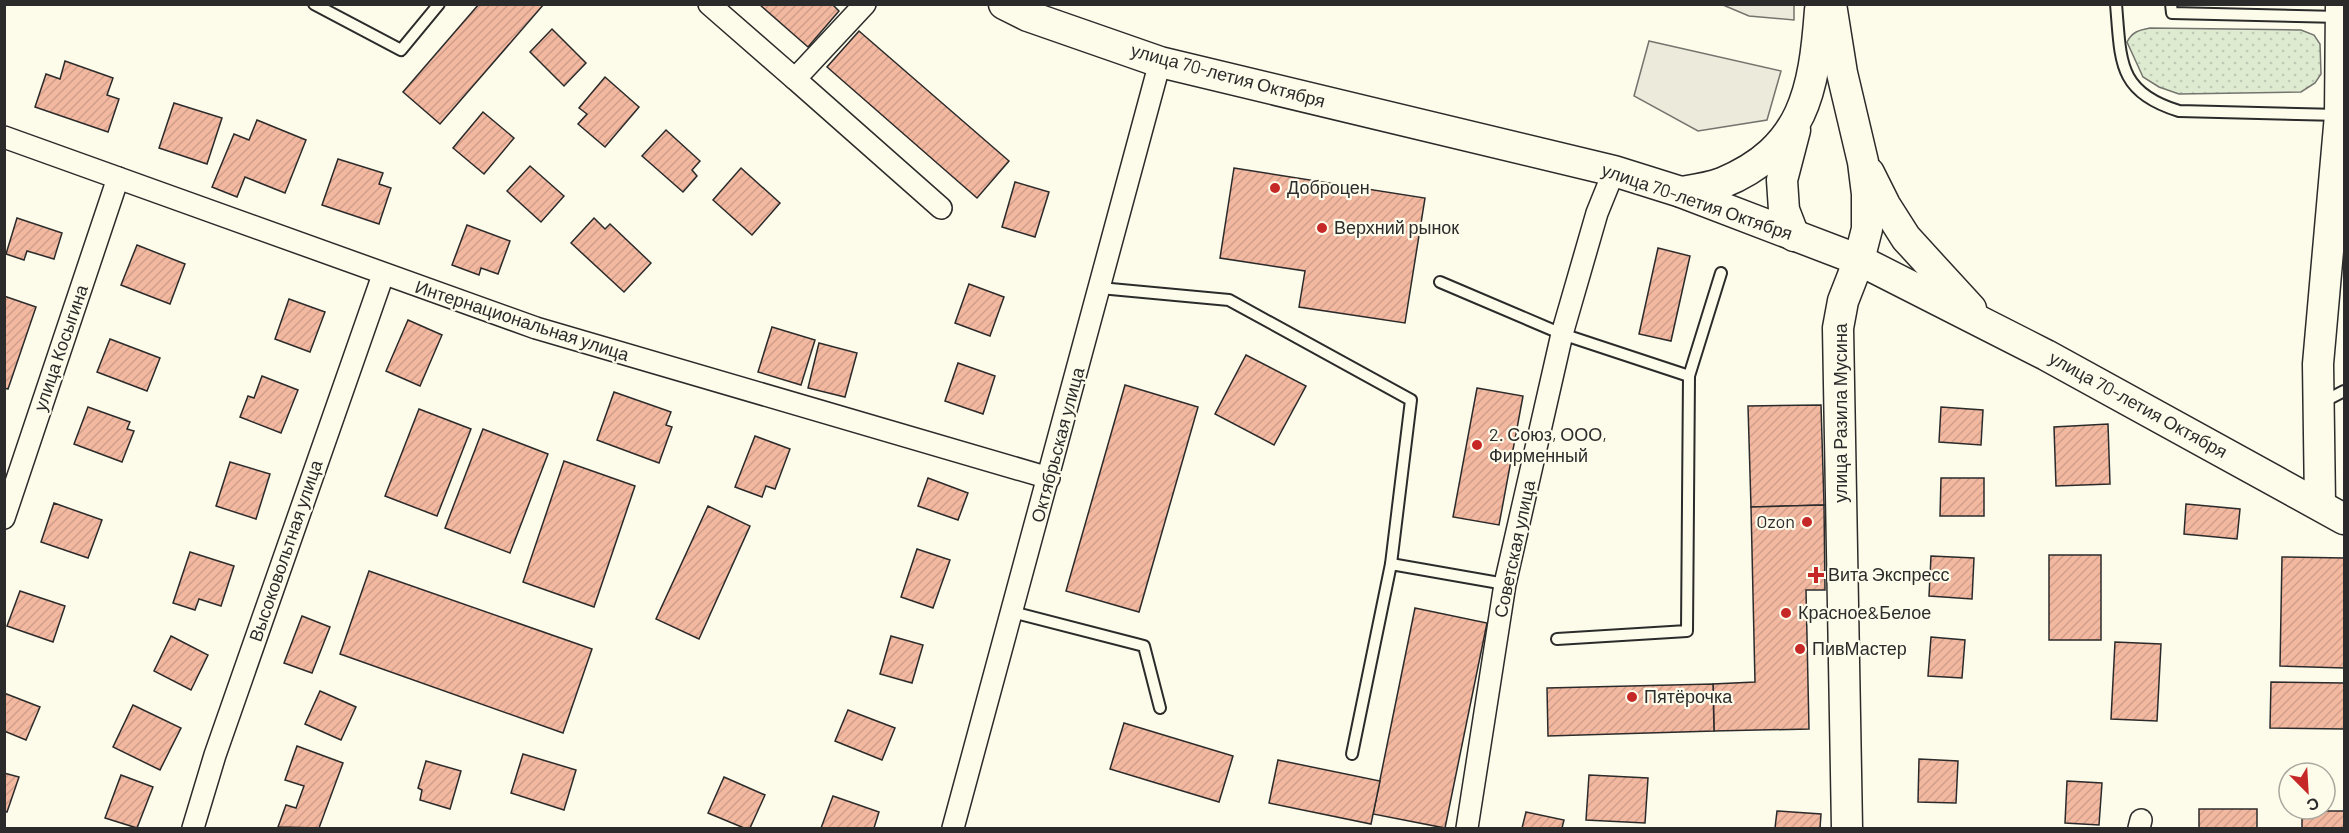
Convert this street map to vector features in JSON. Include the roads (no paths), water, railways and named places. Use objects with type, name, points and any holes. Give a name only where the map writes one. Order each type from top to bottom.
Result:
[{"type":"main road","name":"улица 70-летия Октября","points":[[1004,4],[1028,16],[1161,62],[1614,171],[1681,192],[1859,260],[1986,324],[2332,512]]},
{"type":"main road","points":[[1794,236],[1784,210],[1782,180],[1796,124],[1809,90],[1817,57],[1821,4]]},
{"type":"main road","name":"улица Разила Мусина","points":[[1831,4],[1842,73],[1863,162],[1867,194],[1867,229],[1859,260],[1843,301],[1838,328],[1848,828]]},
{"type":"main road","points":[[2332,512],[2331,398],[2318,364],[2340,115],[2341,11]]},
{"type":"main road","points":[[1681,192],[1720,184],[1749,169],[1774,151],[1796,124]]},
{"type":"main road","points":[[1863,162],[1885,205],[1906,238],[1986,324]]},
{"type":"street","points":[[709,4],[941,208]]},
{"type":"street","points":[[795,79],[865,4]]},
{"type":"street","name":"Октябрьская улица","points":[[953,828],[1161,62]]},
{"type":"street","name":"Интернациональная улица","points":[[4,137],[383,275],[536,328],[1049,478]]},
{"type":"street","name":"Советская улица","points":[[1467,828],[1505,584],[1562,334],[1597,213],[1614,171]]},
{"type":"street","name":"улица Косыгина","points":[[4,518],[118,178]]},
{"type":"street","name":"Высоковольтная улица","points":[[193,828],[215,755],[383,275]]},
{"type":"lane","points":[[314,4],[401,50],[439,4]]},
{"type":"lane","points":[[2116,4],[2120,56],[2128,77],[2136,90],[2158,105],[2179,111],[2340,115]]},
{"type":"lane","points":[[2172,4],[2172,13],[2341,11]]},
{"type":"lane","points":[[1557,639],[1687,632],[1689,376],[1720,273]]},
{"type":"lane","points":[[1440,282],[1562,334],[1689,376]]},
{"type":"lane","points":[[1100,288],[1229,300],[1411,400],[1390,564],[1352,754]]},
{"type":"lane","points":[[1390,564],[1505,584]]},
{"type":"lane","points":[[1012,612],[1144,646],[1160,708]]},
{"type":"place","name":"Доброцен","points":[[1275,188]]},
{"type":"place","name":"Верхний рынок","points":[[1322,228]]},
{"type":"place","name":"2. Союз, ООО, Фирменный","points":[[1477,445]]},
{"type":"place","name":"Ozon","points":[[1807,522]]},
{"type":"place","name":"Вита Экспресс","points":[[1816,575]]},
{"type":"place","name":"Красное&Белое","points":[[1786,613]]},
{"type":"place","name":"ПивМастер","points":[[1800,649]]},
{"type":"place","name":"Пятёрочка","points":[[1632,697]]}]
